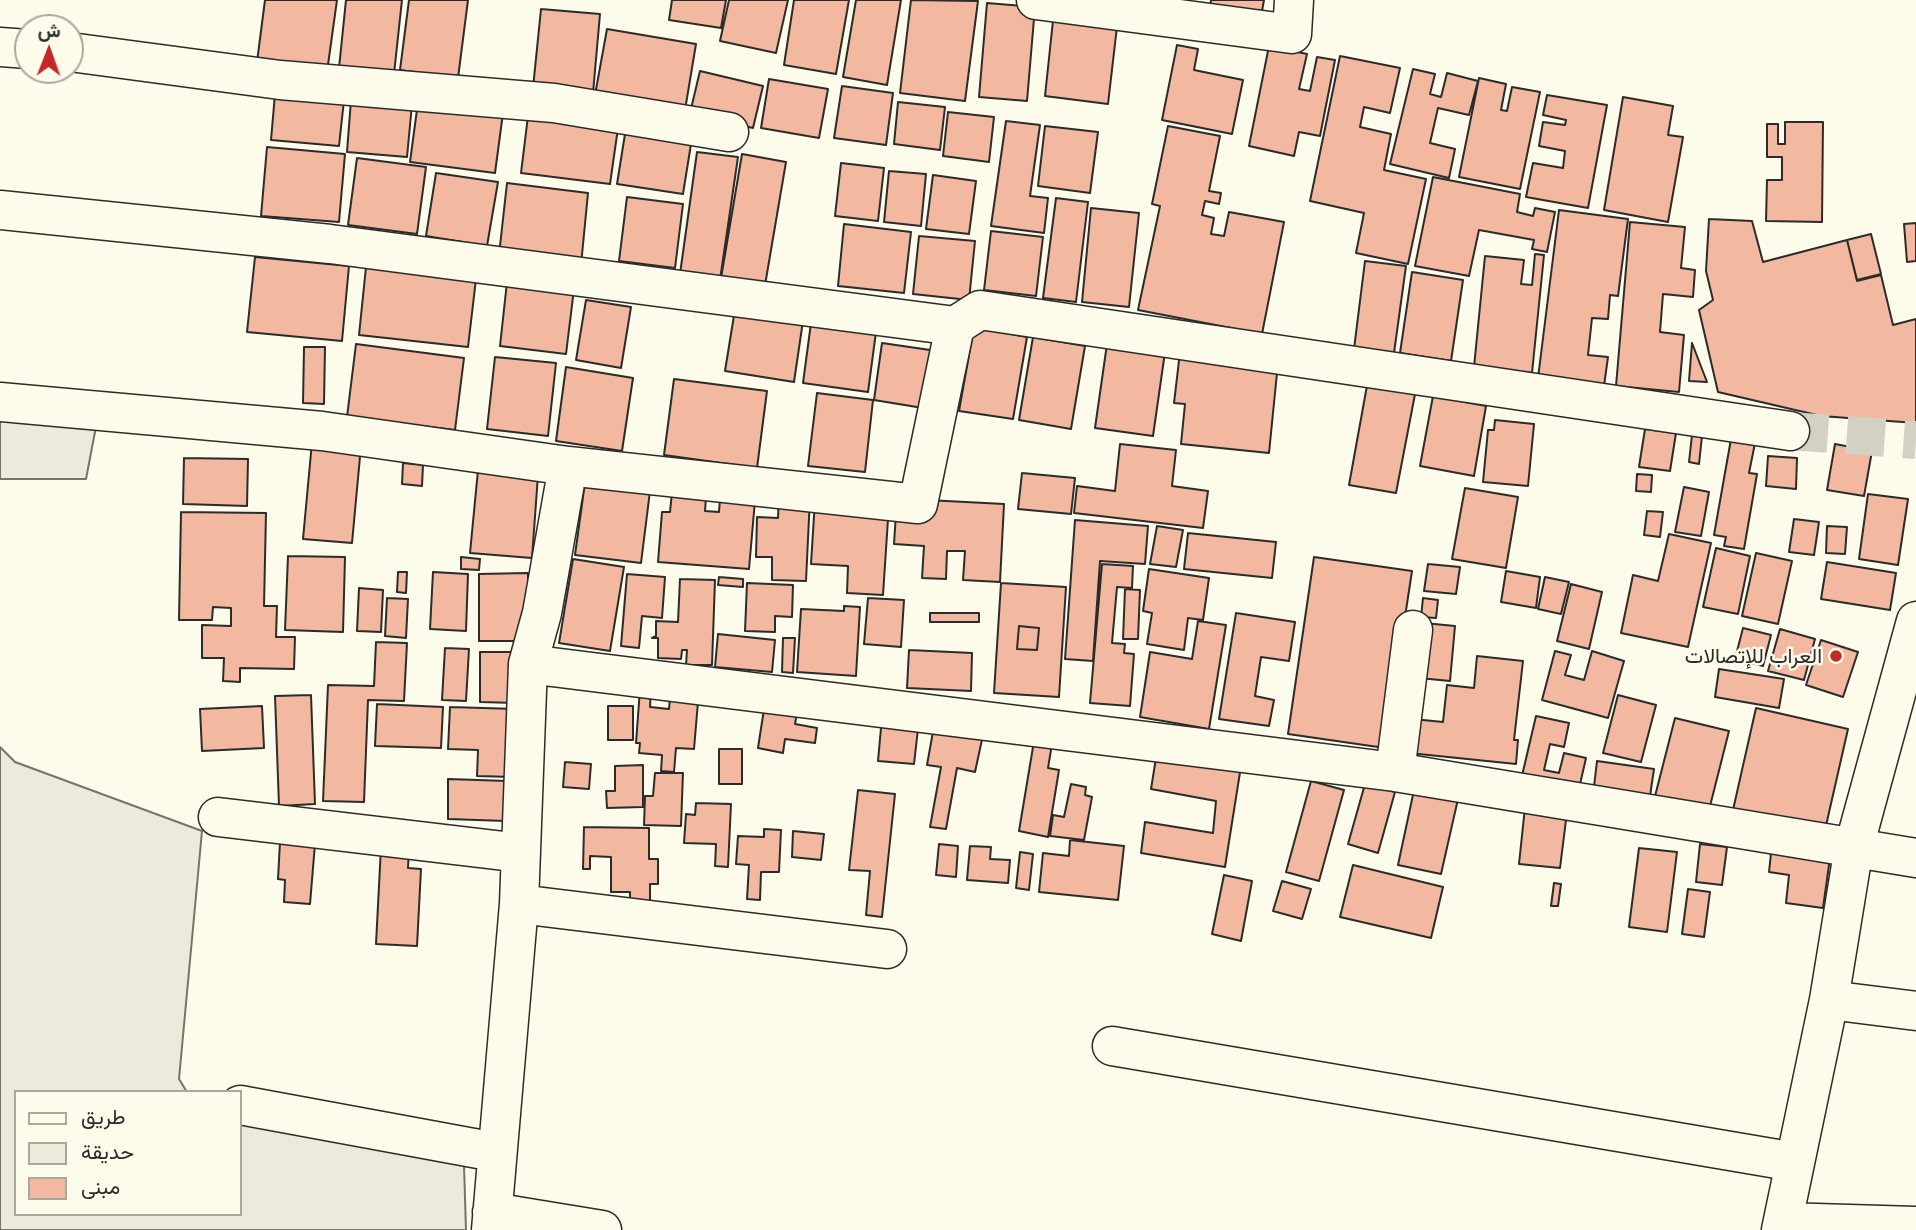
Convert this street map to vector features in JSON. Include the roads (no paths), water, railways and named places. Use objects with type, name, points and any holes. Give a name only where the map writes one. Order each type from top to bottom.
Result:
[{"type":"street","points":[[1037,0],[1292,34],[1294,0]]},
{"type":"street","points":[[84,54],[280,80],[554,103],[729,132]]},
{"type":"street","points":[[0,210],[330,244],[955,326],[980,310],[1790,431]]},
{"type":"street","points":[[0,402],[323,431],[568,466],[918,504],[955,326]]},
{"type":"street","points":[[568,466],[542,613],[528,664],[519,904],[491,1221],[602,1230]]},
{"type":"street","points":[[1916,621],[1854,847],[1829,1000],[1782,1226],[1916,1226]]},
{"type":"street","points":[[1395,772],[1413,630]]},
{"type":"street","points":[[528,664],[1395,772],[1916,858]]},
{"type":"street","points":[[218,817],[521,853]]},
{"type":"street","points":[[519,904],[887,949]]},
{"type":"street","points":[[1829,1000],[1916,1011]]},
{"type":"street","points":[[1112,1046],[1795,1162]]},
{"type":"street","points":[[242,1105],[495,1152]]},
{"type":"tunnel","points":[[1790,431],[1916,440]]},
{"type":"place","name":"العراب للإتصالات","points":[[1836,656]]}]
